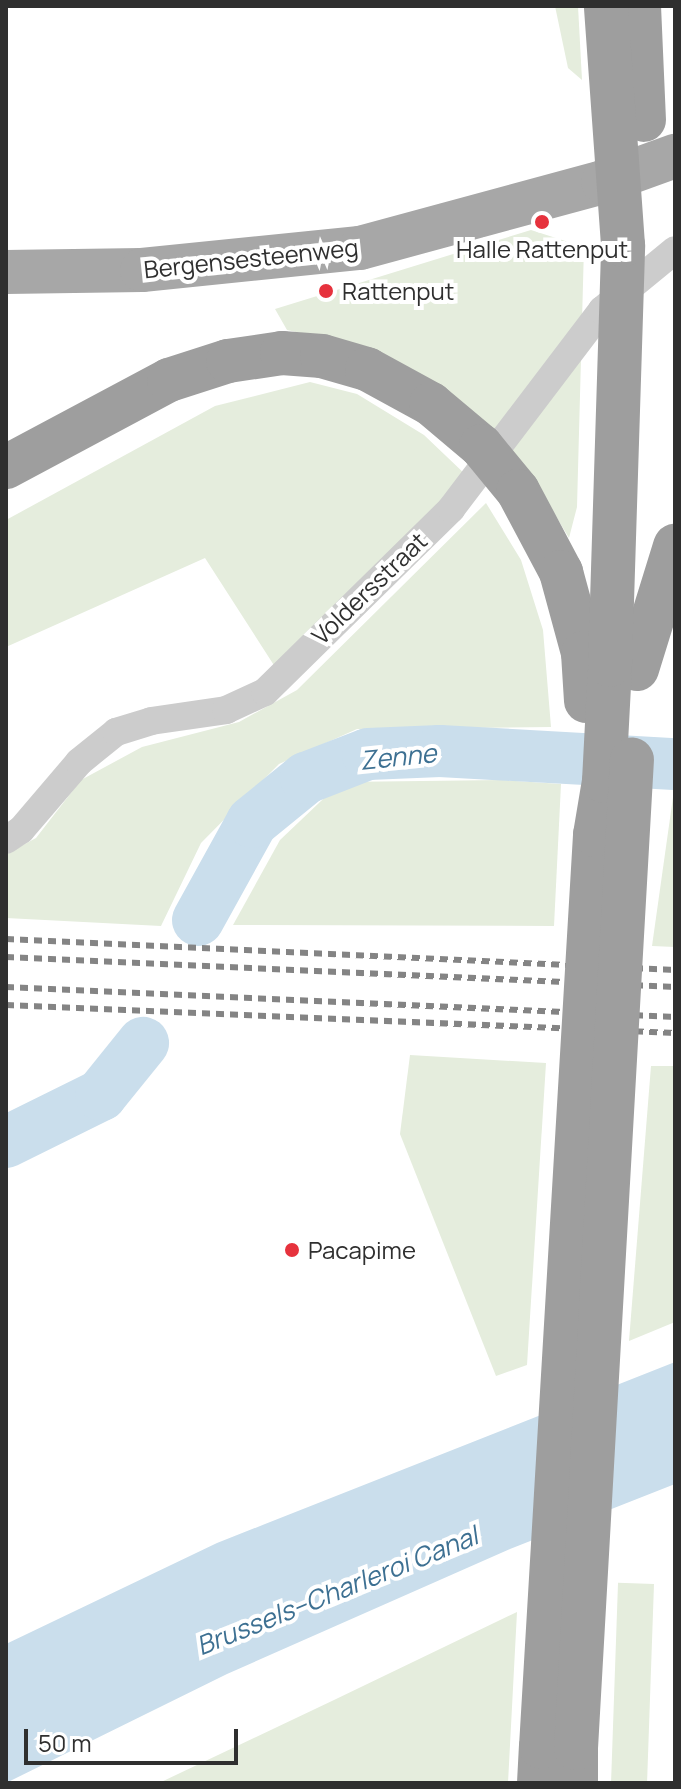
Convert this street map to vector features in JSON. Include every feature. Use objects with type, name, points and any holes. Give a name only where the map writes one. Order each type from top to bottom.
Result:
[{"type":"highway","points":[[595,835],[604,781],[610,665],[623,245],[606,6]]},
{"type":"highway","points":[[558,1765],[637,669],[649,242],[639,6]]},
{"type":"highway","points":[[6,467],[169,380],[228,361],[282,353],[322,356],[367,369],[431,404],[481,446],[518,491],[561,572],[583,653],[595,835],[558,1765]]},
{"type":"highway","points":[[637,669],[675,546]]},
{"type":"main road","name":"Bergensesteenweg","points":[[6,272],[184,267],[360,248],[603,182],[675,156]]},
{"type":"street","name":"Voldersstraat","points":[[6,840],[21,830],[79,762],[116,732],[151,721],[226,710],[265,692],[451,509],[602,310],[675,250]]},
{"type":"green space","points":[[555,6],[578,6],[582,80],[568,68]]},
{"type":"green space","points":[[531,230],[584,247],[577,507],[569,538],[530,473],[417,372],[375,349],[287,330],[275,309]]},
{"type":"green space","points":[[310,382],[357,394],[424,435],[467,476],[277,670],[205,558],[6,647],[6,520],[215,406]]},
{"type":"green space","points":[[486,503],[521,560],[543,630],[551,727],[357,729],[279,764],[201,843],[161,926],[6,918],[6,854],[36,838],[81,780],[142,747],[239,722],[297,690]]},
{"type":"green space","points":[[502,780],[561,784],[554,926],[233,925],[280,840],[341,782]]},
{"type":"green space","points":[[674,790],[675,947],[652,946]]},
{"type":"green space","points":[[410,1055],[546,1063],[527,1365],[496,1376],[400,1134]]},
{"type":"green space","points":[[651,1066],[675,1066],[675,1322],[629,1341]]},
{"type":"green space","points":[[618,1583],[654,1584],[647,1783],[611,1782]]},
{"type":"green space","points":[[517,1612],[508,1783],[159,1783],[334,1700]]},
{"type":"water","name":"Brussels–Charleroi Canal","points":[[675,1362],[675,1484],[510,1549],[227,1674],[6,1783],[6,1644],[217,1543]]},
{"type":"waterway","name":"Zenne","points":[[198,920],[252,822],[306,778],[368,754],[440,751],[675,764]]},
{"type":"waterway","name":"Zenne","points":[[6,1142],[101,1095],[143,1043]]},
{"type":"railway","points":[[6,939],[675,970]]},
{"type":"railway","points":[[6,957],[675,987]]},
{"type":"railway","points":[[6,987],[675,1017]]},
{"type":"railway","points":[[6,1005],[675,1033]]},
{"type":"place","name":"Halle Rattenput","points":[[542,222]]},
{"type":"place","name":"Rattenput","points":[[326,291]]},
{"type":"place","name":"Pacapime","points":[[292,1250]]}]
